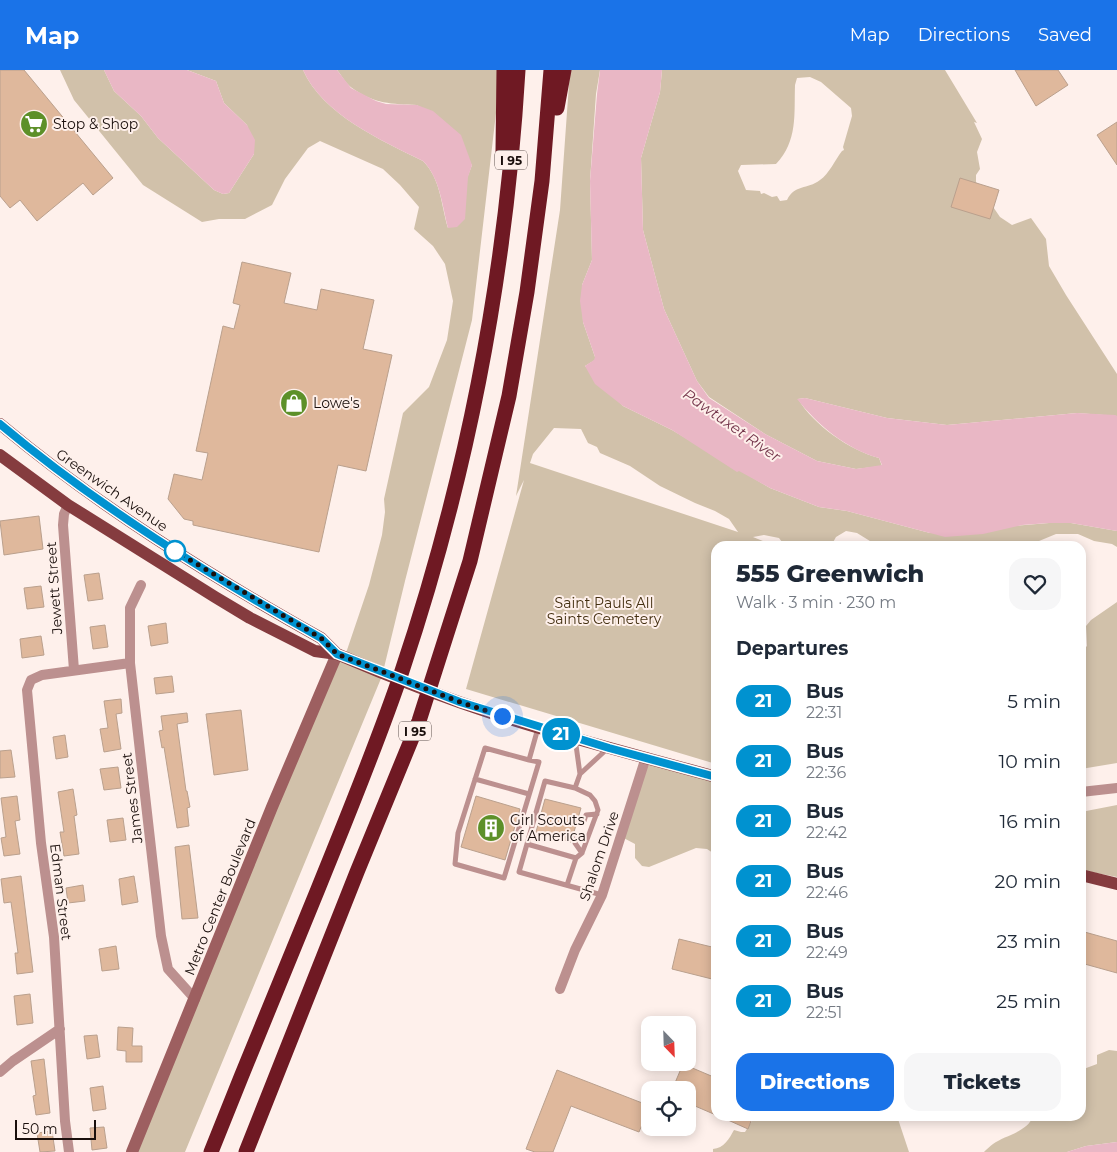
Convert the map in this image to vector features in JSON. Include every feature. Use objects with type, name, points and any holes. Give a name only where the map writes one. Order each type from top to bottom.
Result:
[{"type":"highway","points":[[501,249],[504,70]]},
{"type":"highway","name":"I 95","points":[[211,1152],[388,711],[413,636],[441,540],[463,454],[481,367],[501,249],[518,70]]},
{"type":"highway","name":"I 95","points":[[246,1152],[353,881],[419,721],[470,562],[509,396],[527,292],[542,181],[551,70]]},
{"type":"highway","points":[[542,181],[564,70]]},
{"type":"main road","name":"Greenwich Avenue","points":[[0,424],[115,513],[174,551],[321,638],[337,654]]},
{"type":"main road","name":"Greenwich Avenue","points":[[0,454],[68,505],[250,618],[315,651],[337,654],[460,702],[538,727],[711,776]]},
{"type":"main road","points":[[68,505],[80,487]]},
{"type":"main road","points":[[1086,876],[1117,884]]},
{"type":"street","name":"Jewett Street","points":[[68,505],[62,525],[74,670]]},
{"type":"street","name":"James Street","points":[[141,585],[130,608],[130,663],[161,936],[168,969],[195,999]]},
{"type":"street","name":"Metro Center Boulevard","points":[[132,1152],[272,807],[337,654]]},
{"type":"street","points":[[74,670],[130,663]]},
{"type":"street","name":"Edman Street","points":[[69,1152],[54,937],[41,843],[27,690],[32,680],[42,675],[74,670]]},
{"type":"street","name":"Shalom Drive","points":[[560,988],[575,950],[602,895],[646,757]]},
{"type":"street","points":[[1086,791],[1117,788]]},
{"type":"street","points":[[0,1072],[13,1060],[60,1029]]},
{"type":"lane","points":[[529,760],[538,727]]},
{"type":"lane","points":[[575,738],[580,774],[575,788]]},
{"type":"lane","points":[[485,748],[529,760],[539,762],[504,878],[455,864],[458,833],[485,748]]},
{"type":"lane","points":[[580,774],[609,748]]},
{"type":"lane","points":[[475,779],[529,794]]},
{"type":"lane","points":[[567,885],[576,858],[582,853],[598,810],[595,801],[590,795],[575,788],[545,781],[519,872],[602,895]]},
{"type":"lane","points":[[584,821],[586,816],[597,814]]},
{"type":"lane","points":[[577,837],[575,843],[582,853]]},
{"type":"lane","points":[[527,844],[576,858]]},
{"type":"green space","points":[[60,70],[104,70],[114,91],[141,116],[158,138],[214,190],[223,194],[229,193],[254,154],[247,125],[224,103],[216,81],[187,70],[303,70],[312,86],[339,113],[372,135],[423,161],[434,176],[437,184],[448,228],[472,165],[417,105],[391,103],[368,97],[350,86],[337,70],[498,70],[496,113],[472,320],[382,676],[185,1152],[132,1152],[337,654],[346,653],[369,585],[382,535],[385,512],[384,499],[403,413],[429,387],[447,340],[453,301],[445,264],[433,246],[414,229],[419,207],[383,169],[320,141],[308,148],[285,179],[272,205],[245,219],[219,219],[202,222],[143,185],[74,100]]},
{"type":"green space","name":"Saint Pauls All Saints Cemetery","points":[[570,70],[600,70],[596,94],[590,181],[592,260],[582,285],[583,322],[595,360],[585,366],[623,406],[672,430],[770,488],[819,507],[847,511],[930,533],[1049,523],[1071,523],[1117,531],[1117,547],[1112,544],[1094,541],[1078,534],[1056,534],[1039,541],[870,541],[857,533],[846,531],[836,537],[834,541],[781,541],[779,538],[764,535],[753,537],[763,541],[711,541],[711,762],[466,689],[524,480],[516,496],[560,210]],"holes":[[[554,428],[581,429],[588,443],[597,447],[600,453],[630,466],[660,486],[729,519],[738,532],[530,463],[533,454]]]},
{"type":"green space","points":[[662,70],[945,70],[977,123],[974,122],[982,139],[977,152],[980,169],[976,175],[976,182],[1000,217],[1012,225],[1031,218],[1046,239],[1049,266],[1117,374],[1117,416],[1077,413],[947,425],[887,418],[805,398],[798,399],[813,418],[833,435],[856,449],[879,458],[882,466],[856,469],[817,461],[765,434],[709,397],[697,381],[664,309],[643,230],[641,158],[660,92]],"holes":[[[810,77],[821,82],[851,108],[852,116],[843,147],[844,150],[823,177],[815,183],[798,189],[787,200],[780,201],[777,196],[772,197],[764,193],[761,194],[760,191],[746,190],[738,171],[741,165],[776,164],[788,146],[793,127],[797,78]]]},
{"type":"green space","points":[[1117,602],[1117,763],[1086,768],[1086,626],[1091,620]]},
{"type":"green space","points":[[646,759],[711,774],[711,852],[707,849],[696,848],[649,867],[642,866],[635,858],[635,844],[618,835]]},
{"type":"green space","points":[[1117,805],[1117,877],[1086,871],[1086,811]]},
{"type":"green space","points":[[1109,1050],[1117,1051],[1117,1142],[1086,1146],[1067,1152],[984,1152],[998,1141],[1021,1130],[1030,1121],[1086,1121],[1086,1068],[1097,1064],[1097,1055]]},
{"type":"green space","points":[[752,1121],[899,1121],[909,1152],[713,1152],[713,1149],[720,1147],[726,1142],[734,1130],[745,1132]]},
{"type":"water","points":[[104,70],[187,70],[216,81],[224,103],[247,125],[255,140],[254,154],[229,193],[223,194],[214,190],[158,138],[141,116],[114,91]]},
{"type":"water","points":[[303,70],[337,70],[351,88],[386,104],[417,105],[433,111],[461,135],[472,165],[468,177],[465,219],[457,227],[448,228],[437,184],[423,161],[372,135],[339,113],[312,86]]},
{"type":"water","name":"Pawtuxet River","points":[[600,70],[662,70],[660,92],[641,158],[643,230],[664,309],[697,381],[709,398],[765,434],[817,461],[856,469],[882,465],[879,458],[855,449],[823,427],[797,399],[805,398],[887,418],[947,425],[1077,413],[1115,415],[1117,416],[1117,531],[1071,523],[1049,523],[1022,525],[983,534],[945,537],[847,511],[819,507],[770,488],[739,471],[737,472],[672,430],[623,406],[595,384],[585,366],[594,360],[595,357],[583,322],[580,301],[582,285],[592,260],[590,181]]},
{"type":"water","points":[[1117,1142],[1117,1152],[1067,1152],[1086,1146]]},
{"type":"building","name":"Stop & Shop","points":[[0,70],[24,70],[113,178],[93,195],[83,183],[37,221],[20,200],[10,208],[0,196]]},
{"type":"building","points":[[1015,70],[1058,70],[1068,85],[1036,106]]},
{"type":"building","points":[[1117,122],[1117,165],[1097,135]]},
{"type":"building","points":[[960,178],[999,190],[990,219],[951,207]]},
{"type":"building","name":"Lowe's","points":[[242,262],[291,273],[284,303],[317,310],[321,289],[374,300],[363,349],[392,355],[366,471],[338,465],[319,552],[193,525],[193,521],[184,519],[168,499],[174,474],[202,480],[208,453],[196,451],[223,326],[234,329],[240,305],[233,303]]},
{"type":"building","points":[[39,516],[43,549],[4,555],[0,521]]},
{"type":"building","points":[[99,573],[103,599],[88,601],[84,575]]},
{"type":"building","points":[[41,586],[44,607],[27,609],[24,588]]},
{"type":"building","points":[[166,623],[168,643],[151,646],[148,626]]},
{"type":"building","points":[[105,625],[108,647],[93,649],[90,627]]},
{"type":"building","points":[[41,636],[44,655],[22,658],[20,639]]},
{"type":"building","points":[[172,676],[174,692],[156,694],[154,678]]},
{"type":"building","points":[[121,699],[122,713],[116,714],[121,749],[104,752],[100,729],[108,728],[104,701]]},
{"type":"building","points":[[241,710],[248,770],[214,775],[206,714]]},
{"type":"building","points":[[187,713],[188,722],[177,724],[190,807],[187,808],[189,826],[177,828],[164,747],[162,748],[159,731],[163,730],[161,716]]},
{"type":"building","points":[[65,735],[68,757],[56,759],[53,737]]},
{"type":"building","points":[[11,750],[15,777],[0,778],[0,751]]},
{"type":"building","points":[[118,767],[121,788],[104,790],[100,769]]},
{"type":"building","points":[[73,789],[77,815],[74,816],[79,854],[64,856],[60,832],[64,832],[58,792]]},
{"type":"building","points":[[17,796],[20,820],[15,821],[20,854],[4,856],[1,838],[6,837],[1,798]]},
{"type":"building","name":"Girl Scouts of America","points":[[476,796],[520,809],[505,860],[461,847]]},
{"type":"building","points":[[545,799],[581,808],[571,842],[536,832]]},
{"type":"building","points":[[123,818],[126,840],[110,842],[107,820]]},
{"type":"building","points":[[189,845],[198,918],[182,919],[175,847]]},
{"type":"building","points":[[21,876],[33,972],[17,974],[15,953],[18,953],[11,902],[4,903],[1,879]]},
{"type":"building","points":[[134,876],[138,902],[122,905],[119,879]]},
{"type":"building","points":[[83,885],[85,901],[68,903],[66,888]]},
{"type":"building","points":[[1086,932],[1117,941],[1117,973],[1086,964]]},
{"type":"building","points":[[679,939],[711,947],[711,979],[672,969]]},
{"type":"building","points":[[116,946],[119,969],[102,971],[99,949]]},
{"type":"building","points":[[30,994],[33,1023],[17,1025],[14,996]]},
{"type":"building","points":[[118,1027],[133,1028],[132,1046],[142,1046],[142,1062],[126,1062],[126,1051],[117,1050]]},
{"type":"building","points":[[97,1035],[100,1057],[87,1059],[84,1036]]},
{"type":"building","points":[[44,1059],[50,1113],[36,1115],[33,1096],[36,1095],[31,1061]]},
{"type":"building","points":[[557,1070],[641,1103],[641,1127],[639,1132],[571,1106],[553,1152],[535,1152],[526,1149]]},
{"type":"building","points":[[696,1070],[711,1076],[711,1113],[696,1106],[696,1081],[676,1081],[680,1071]]},
{"type":"building","points":[[103,1086],[106,1109],[93,1111],[90,1088]]},
{"type":"building","points":[[730,1121],[751,1121],[748,1129]]},
{"type":"building","points":[[104,1127],[107,1148],[92,1150],[90,1128]]},
{"type":"building","points":[[52,1131],[55,1151],[40,1152],[37,1133]]},
{"type":"bus line","name":"21","points":[[0,424],[115,513],[174,551],[321,638],[337,654],[460,702],[502,716],[711,776]]},
{"type":"place","name":"Stop & Shop","points":[[34,124]]},
{"type":"place","name":"Lowe's","points":[[294,403]]},
{"type":"place","name":"Girl Scouts of America","points":[[491,828]]},
{"type":"route","points":[[175,551],[321,638],[337,654],[460,702],[502,716]]}]
